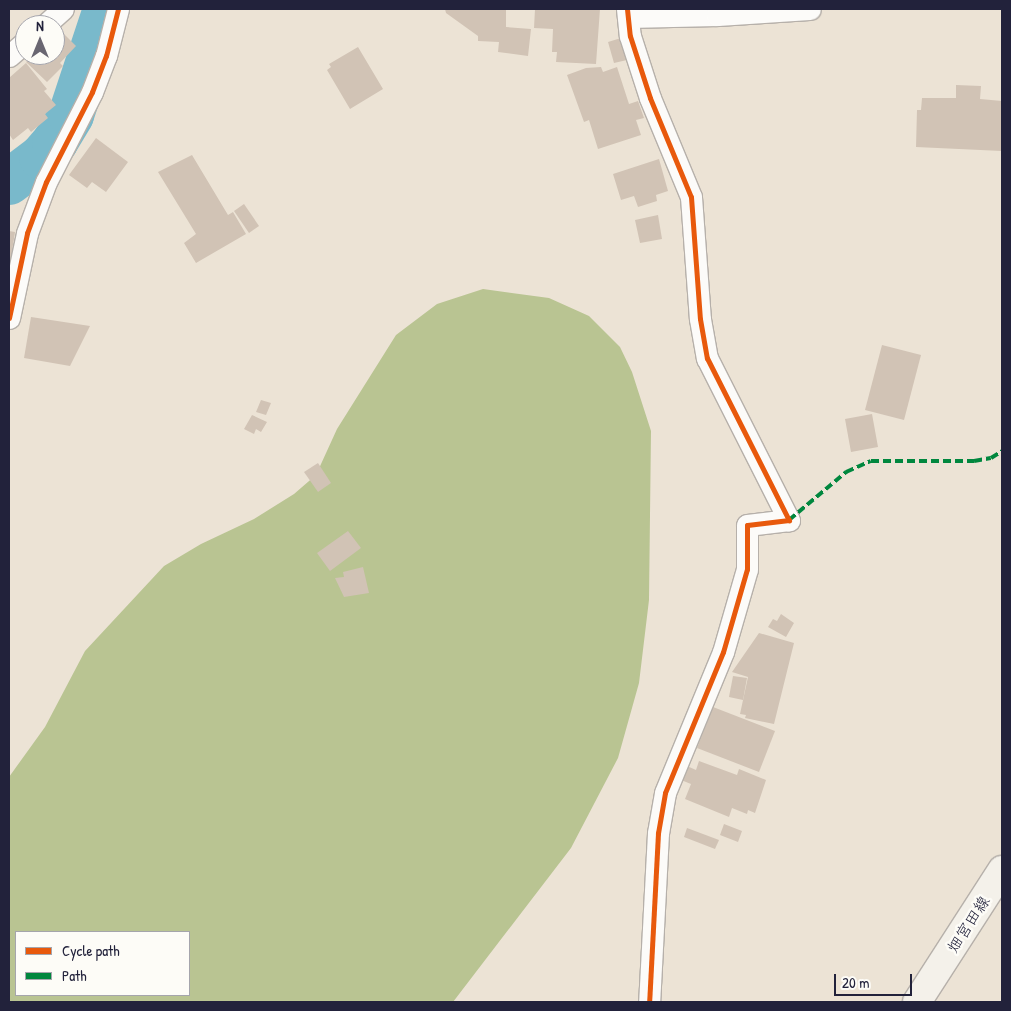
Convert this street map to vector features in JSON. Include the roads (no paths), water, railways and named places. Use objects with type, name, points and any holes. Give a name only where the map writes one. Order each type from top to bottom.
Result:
[{"type":"main road","name":"畑宮田線","points":[[918,1002],[1002,870]]},
{"type":"street","points":[[9,318],[28,233],[46,182],[92,92],[106,56],[118,9]]},
{"type":"street","points":[[649,1002],[658,833],[665,793],[723,652],[747,569],[747,524],[789,520],[707,358],[700,320],[691,197],[650,98],[630,36],[628,13],[717,15],[810,9]]},
{"type":"waterway","points":[[9,182],[42,157],[55,142],[71,115],[106,9]]}]
